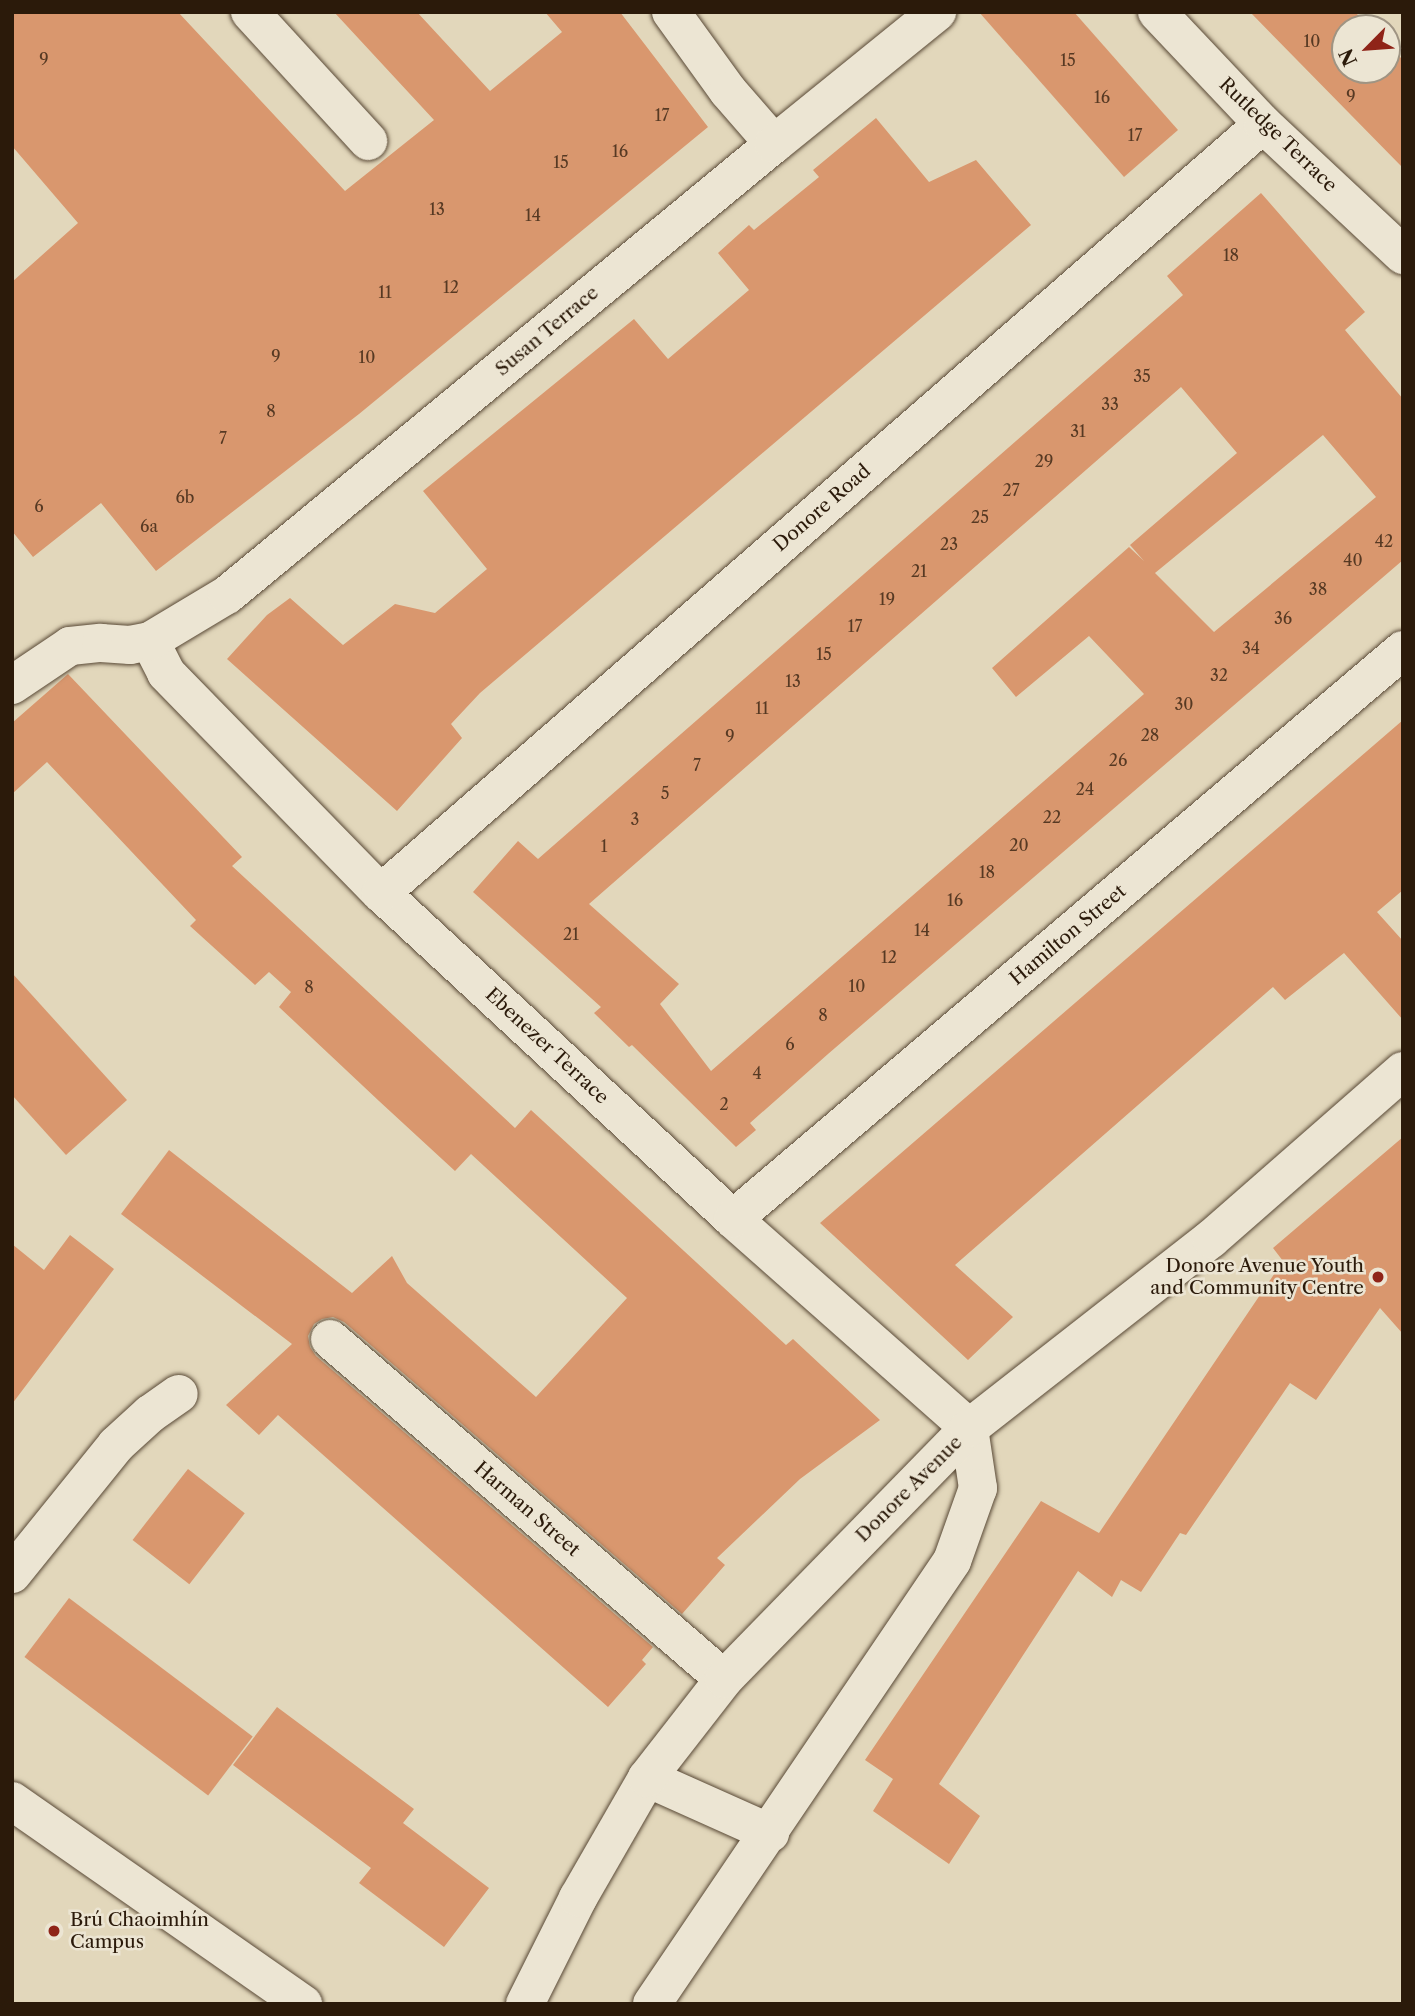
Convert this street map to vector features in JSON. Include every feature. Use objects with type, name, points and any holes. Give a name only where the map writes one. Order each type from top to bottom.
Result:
[{"type":"street","points":[[250,12],[368,141]]},
{"type":"street","points":[[671,12],[728,91],[774,144]]},
{"type":"street","name":"Susan Terrace","points":[[150,641],[227,595],[937,12]]},
{"type":"street","name":"Rutledge Terrace","points":[[1157,12],[1263,124],[1403,255]]},
{"type":"street","name":"Donore Road","points":[[381,893],[1263,124]]},
{"type":"street","points":[[12,685],[70,646],[101,643],[130,645],[150,641]]},
{"type":"street","name":"Ebenezer Terrace","points":[[150,641],[166,673],[381,893],[733,1219],[969,1428]]},
{"type":"street","name":"Hamilton Street","points":[[733,1219],[1403,650]]},
{"type":"street","name":"Donore Avenue","points":[[526,2004],[578,1898],[647,1778],[724,1679],[969,1428],[1211,1239],[1403,1071]]},
{"type":"street","name":"Harman Street","points":[[330,1339],[724,1679]]},
{"type":"street","points":[[12,1574],[116,1445],[179,1394]]},
{"type":"street","points":[[652,2004],[952,1561],[978,1489],[969,1428]]},
{"type":"street","points":[[647,1778],[770,1833]]},
{"type":"street","points":[[12,1801],[303,2004]]},
{"type":"building","points":[[12,12],[178,12],[345,191],[434,120],[334,12],[417,12],[490,91],[562,32],[545,12],[620,12],[708,127],[359,414],[156,571],[101,503],[33,557],[12,531],[12,282],[78,223],[12,146]]},
{"type":"building","points":[[979,12],[1074,12],[1178,130],[1124,177]]},
{"type":"building","points":[[1250,12],[1355,12],[1357,14],[1331,14],[1331,84],[1401,84],[1401,58],[1403,60],[1403,168]]},
{"type":"building","points":[[876,118],[929,182],[976,160],[1031,225],[480,693],[451,724],[462,738],[397,811],[227,659],[267,615],[290,598],[343,645],[395,604],[435,613],[487,569],[423,491],[634,319],[668,359],[749,290],[718,253],[749,225],[754,230],[819,177],[813,170]]},
{"type":"building","points":[[1261,193],[1365,312],[1345,330],[1403,399],[1403,560],[828,1054],[750,1123],[756,1130],[736,1147],[632,1045],[629,1047],[594,1013],[601,1007],[473,892],[518,841],[538,859],[1183,295],[1167,276]],"holes":[[[1181,387],[1237,453],[1130,545],[1144,561],[1129,547],[992,668],[1016,697],[1089,636],[1144,694],[711,1071],[660,1004],[679,984],[589,904]],[[1323,435],[1376,497],[1214,632],[1155,573]]]},
{"type":"building","points":[[68,674],[242,857],[232,866],[515,1128],[531,1110],[786,1345],[793,1339],[880,1420],[800,1479],[717,1558],[725,1565],[682,1614],[344,1322],[333,1317],[314,1324],[308,1336],[310,1347],[316,1356],[653,1647],[642,1660],[646,1664],[608,1707],[278,1415],[259,1435],[226,1405],[292,1344],[121,1214],[169,1150],[352,1293],[392,1256],[407,1283],[536,1397],[627,1298],[471,1154],[455,1171],[379,1101],[279,1007],[291,992],[269,972],[255,985],[190,926],[196,920],[47,762],[12,794],[12,723]]},
{"type":"building","points":[[1403,720],[1403,890],[1377,912],[1403,941],[1403,1020],[1344,953],[1285,1000],[1273,987],[955,1265],[1013,1317],[968,1360],[820,1223]]},
{"type":"building","points":[[12,973],[127,1100],[66,1155],[12,1095]]},
{"type":"building","points":[[1403,1137],[1403,1334],[1380,1308],[1316,1400],[1290,1383],[1186,1535],[1180,1533],[1141,1592],[1121,1580],[1112,1597],[1078,1571],[939,1784],[980,1816],[949,1864],[873,1811],[893,1779],[865,1760],[1041,1501],[1099,1533],[1283,1261],[1273,1248]]},
{"type":"building","points":[[70,1235],[114,1269],[12,1404],[12,1244],[44,1270]]},
{"type":"building","points":[[188,1469],[245,1513],[189,1584],[133,1540]]},
{"type":"building","points":[[69,1598],[253,1736],[208,1796],[24,1657]]},
{"type":"building","points":[[277,1707],[414,1809],[403,1823],[489,1888],[444,1947],[359,1883],[371,1868],[233,1765]]},
{"type":"place","name":"Donore Avenue Youth and Community Centre","points":[[1378,1277]]},
{"type":"place","name":"Brú Chaoimhín Campus","points":[[54,1931]]}]
